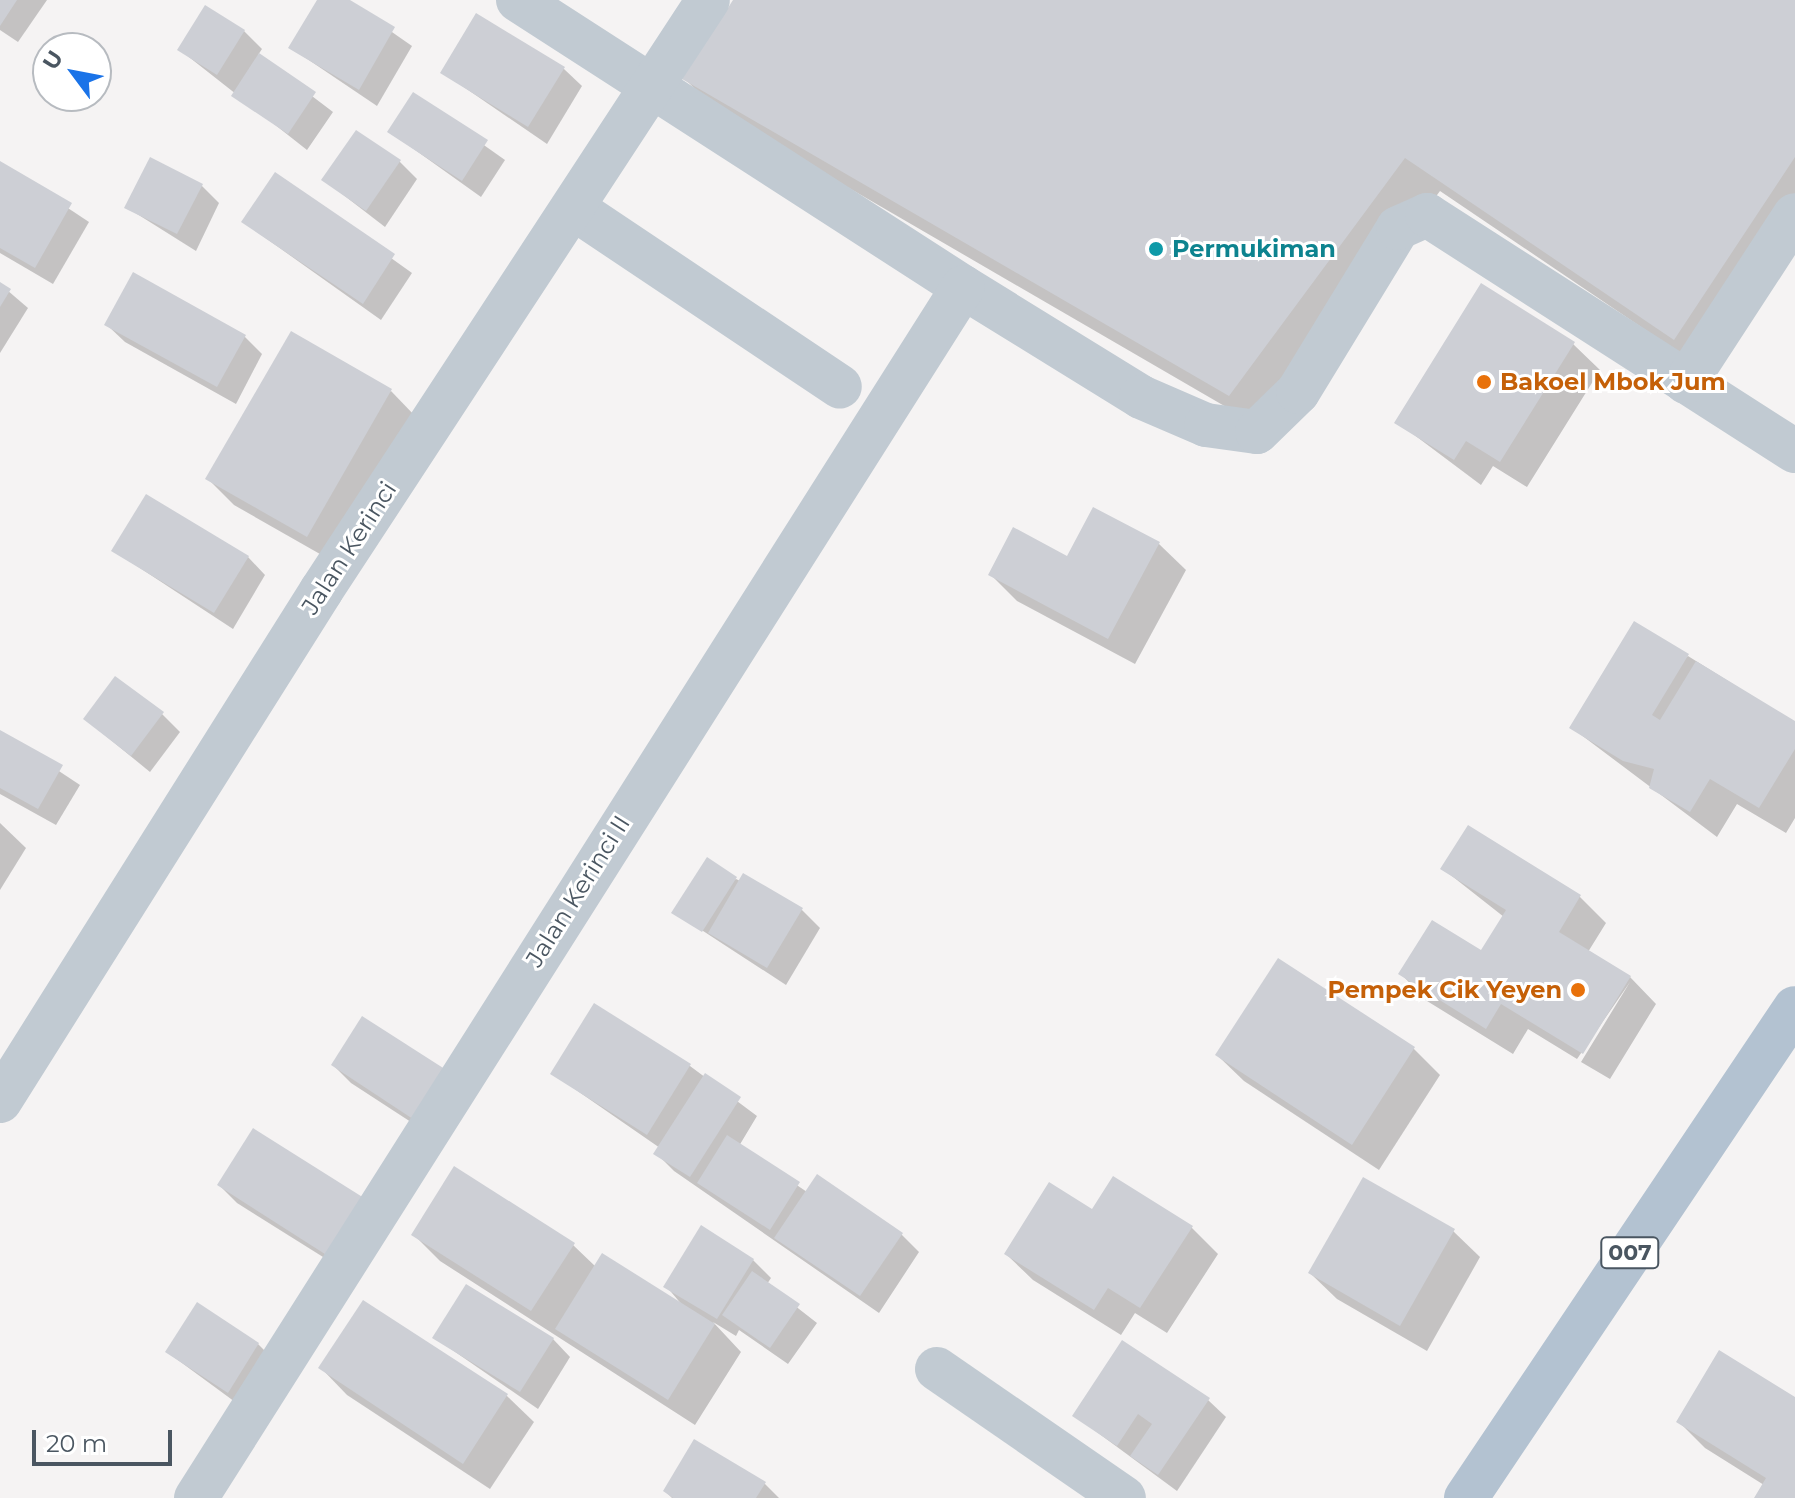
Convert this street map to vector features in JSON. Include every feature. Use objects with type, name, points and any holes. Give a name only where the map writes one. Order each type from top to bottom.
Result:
[{"type":"main road","name":"007","points":[[1466,1498],[1795,1008]]},
{"type":"street","points":[[518,0],[963,287],[1141,397],[1206,425],[1257,432],[1298,392],[1398,228],[1427,215],[1795,451]]},
{"type":"street","name":"Jalan Kerinci","points":[[0,1101],[321,591],[708,0]]},
{"type":"street","points":[[573,208],[840,387]]},
{"type":"street","points":[[1686,382],[1795,215]]},
{"type":"street","name":"Jalan Kerinci II","points":[[196,1498],[963,287]]},
{"type":"street","points":[[937,1369],[1124,1498]]},
{"type":"building","points":[[0,0],[17,0],[0,26]]},
{"type":"building","points":[[317,0],[350,0],[395,27],[359,90],[288,48]]},
{"type":"building","name":"Permukiman","points":[[733,0],[1795,0],[1795,157],[1674,340],[1405,158],[1229,396],[682,79]]},
{"type":"building","points":[[205,5],[245,30],[217,75],[177,50]]},
{"type":"building","points":[[476,13],[565,67],[528,127],[440,73]]},
{"type":"building","points":[[259,53],[316,92],[288,134],[231,96]]},
{"type":"building","points":[[413,92],[488,140],[462,181],[387,132]]},
{"type":"building","points":[[356,130],[401,160],[366,211],[321,180]]},
{"type":"building","points":[[150,157],[203,184],[177,234],[124,208]]},
{"type":"building","points":[[0,161],[72,203],[35,268],[0,248]]},
{"type":"building","points":[[275,172],[395,254],[363,304],[241,222]]},
{"type":"building","points":[[133,272],[246,335],[217,387],[104,325]]},
{"type":"building","points":[[0,282],[11,289],[0,307]]},
{"type":"building","name":"Bakoel Mbok Jum","points":[[1481,283],[1575,342],[1500,462],[1466,441],[1454,460],[1394,423]]},
{"type":"building","points":[[291,331],[392,389],[307,537],[205,479]]},
{"type":"building","points":[[146,494],[249,556],[214,613],[111,551]]},
{"type":"building","points":[[1093,507],[1160,542],[1108,639],[988,575],[1013,527],[1067,556]]},
{"type":"building","points":[[1634,621],[1689,654],[1652,715],[1660,720],[1696,661],[1795,721],[1795,749],[1759,808],[1710,779],[1690,812],[1649,788],[1654,769],[1623,761],[1569,728]]},
{"type":"building","points":[[115,676],[164,712],[131,756],[83,719]]},
{"type":"building","points":[[0,730],[63,765],[38,809],[0,788]]},
{"type":"building","points":[[1468,825],[1581,895],[1559,932],[1631,976],[1583,1054],[1501,1004],[1486,1029],[1398,974],[1432,920],[1481,950],[1506,910],[1440,869]]},
{"type":"building","points":[[707,857],[737,877],[702,932],[671,913]]},
{"type":"building","points":[[743,873],[803,908],[767,968],[708,933]]},
{"type":"building","points":[[1278,958],[1415,1047],[1352,1145],[1215,1055]]},
{"type":"building","points":[[594,1003],[691,1064],[647,1135],[550,1074]]},
{"type":"building","points":[[362,1016],[451,1073],[419,1123],[331,1065]]},
{"type":"building","points":[[705,1073],[741,1097],[690,1177],[653,1154]]},
{"type":"building","points":[[253,1128],[364,1198],[328,1256],[217,1185]]},
{"type":"building","points":[[727,1135],[800,1182],[770,1230],[697,1183]]},
{"type":"building","points":[[454,1166],[575,1243],[531,1311],[411,1235]]},
{"type":"building","points":[[817,1174],[903,1233],[860,1296],[774,1238]]},
{"type":"building","points":[[1113,1176],[1193,1226],[1140,1308],[1108,1288],[1094,1310],[1004,1254],[1049,1182],[1092,1209]]},
{"type":"building","points":[[1363,1177],[1455,1229],[1400,1326],[1308,1273]]},
{"type":"building","points":[[701,1225],[754,1259],[717,1319],[663,1287]]},
{"type":"building","points":[[602,1253],[715,1324],[668,1400],[555,1329]]},
{"type":"building","points":[[752,1271],[800,1304],[770,1348],[722,1315]]},
{"type":"building","points":[[466,1284],[554,1338],[520,1392],[432,1338]]},
{"type":"building","points":[[363,1300],[508,1394],[463,1464],[318,1368]]},
{"type":"building","points":[[197,1302],[259,1343],[228,1393],[165,1352]]},
{"type":"building","points":[[1122,1340],[1210,1398],[1158,1475],[1130,1456],[1152,1424],[1138,1414],[1117,1446],[1072,1416]]},
{"type":"building","points":[[1719,1350],[1795,1397],[1795,1498],[1754,1498],[1766,1478],[1676,1422]]},
{"type":"building","points":[[694,1439],[766,1482],[756,1498],[673,1498],[663,1491]]},
{"type":"place","name":"Permukiman","points":[[1156,249]]},
{"type":"place","name":"Bakoel Mbok Jum","points":[[1484,382]]},
{"type":"place","name":"Pempek Cik Yeyen","points":[[1578,990]]}]
